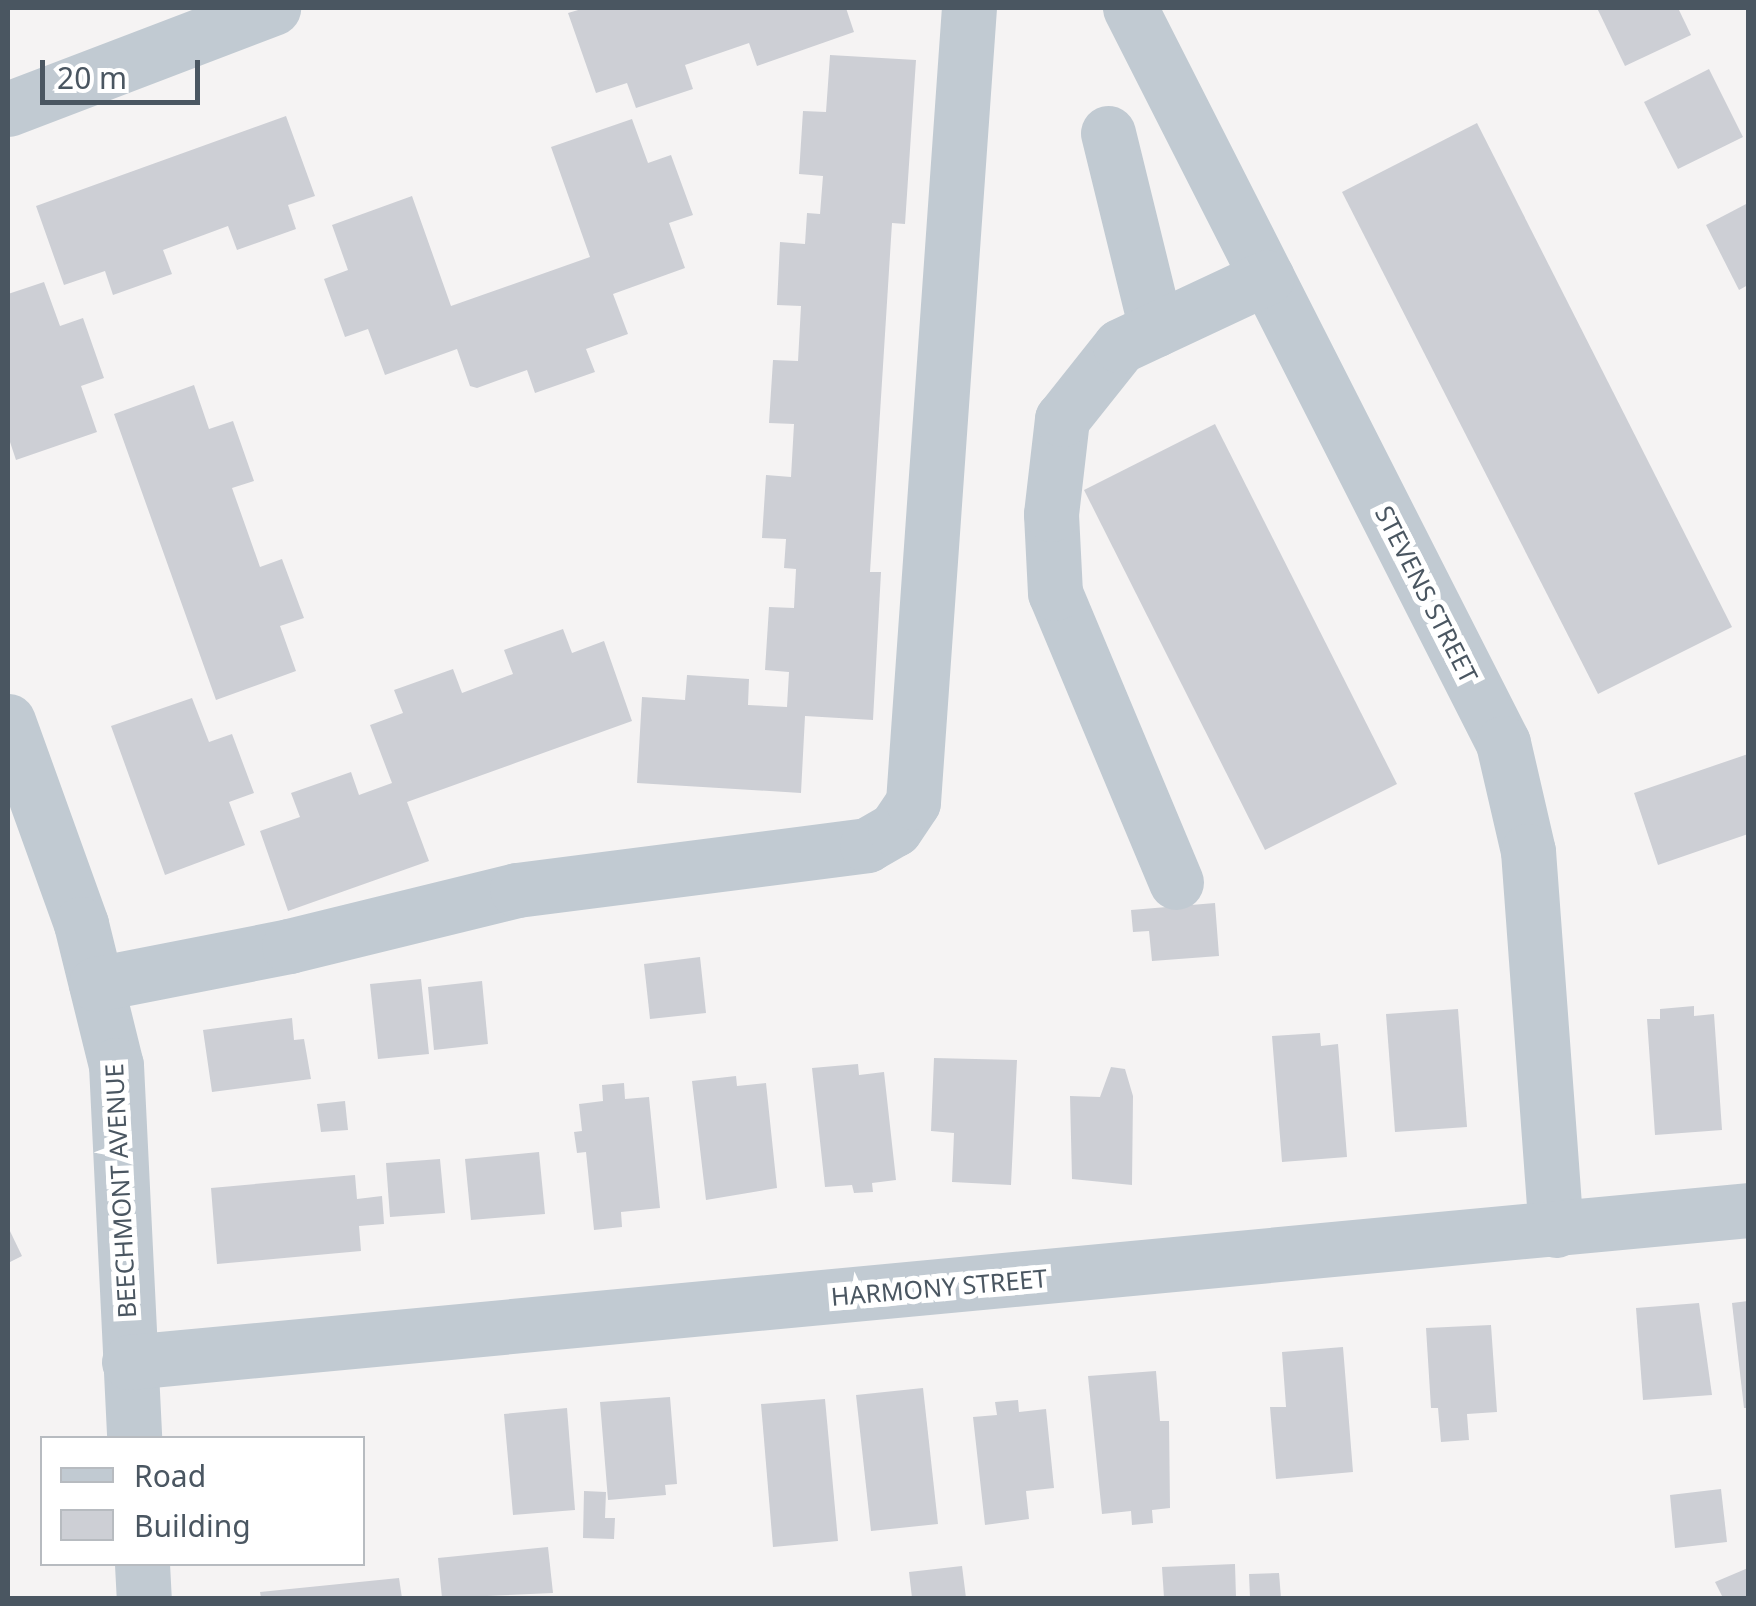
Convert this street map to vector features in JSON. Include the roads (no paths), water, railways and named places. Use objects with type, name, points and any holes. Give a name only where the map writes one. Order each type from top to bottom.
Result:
[{"type":"street","points":[[8,108],[273,8]]},
{"type":"street","points":[[96,984],[289,946],[517,890],[867,844],[895,830],[913,802],[969,8]]},
{"type":"street","name":"STEVENS STREET","points":[[1130,8],[1503,743],[1528,851],[1556,1230]]},
{"type":"street","points":[[1108,133],[1156,330]]},
{"type":"street","points":[[1176,882],[1055,593],[1051,514],[1062,419],[1120,346],[1267,277]]},
{"type":"street","name":"BEECHMONT AVENUE","points":[[8,720],[81,924],[116,1065],[134,1436]]},
{"type":"street","name":"HARMONY STREET","points":[[130,1362],[1748,1210]]},
{"type":"street","points":[[142,1566],[144,1598]]}]
